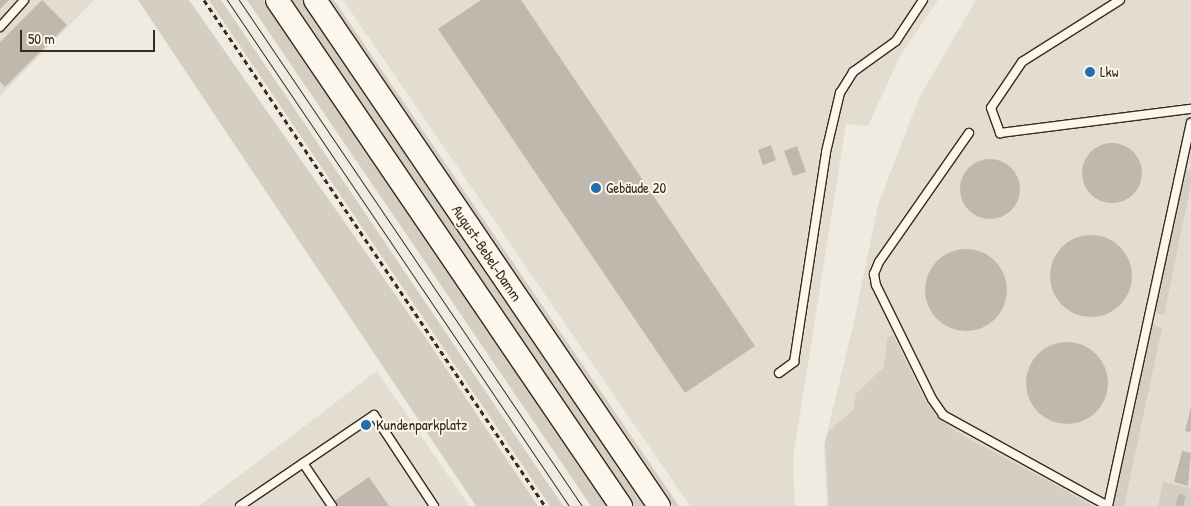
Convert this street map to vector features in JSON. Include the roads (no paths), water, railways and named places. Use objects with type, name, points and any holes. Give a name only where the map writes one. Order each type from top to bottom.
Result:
[{"type":"main road","name":"August-Bebel-Damm","points":[[277,0],[621,506]]},
{"type":"main road","name":"August-Bebel-Damm","points":[[315,0],[659,506]]},
{"type":"lane","points":[[0,27],[24,0]]},
{"type":"lane","points":[[779,373],[794,362],[825,162],[840,93],[853,72],[896,41],[923,0]]},
{"type":"lane","points":[[1120,0],[1022,62],[991,108],[1000,133],[1191,109]]},
{"type":"lane","points":[[969,133],[879,262],[874,274],[876,285],[932,399],[943,415],[1108,506],[1191,123]]},
{"type":"lane","points":[[240,506],[374,415],[434,506]]},
{"type":"lane","points":[[304,464],[332,506]]},
{"type":"tram line","points":[[227,0],[569,506]]},
{"type":"tram line","points":[[239,0],[582,506]]},
{"type":"place","name":"Lkw","points":[[1090,72]]},
{"type":"place","name":"Gebäude 20","points":[[596,188]]},
{"type":"place","name":"Kundenparkplatz","points":[[366,425]]}]
